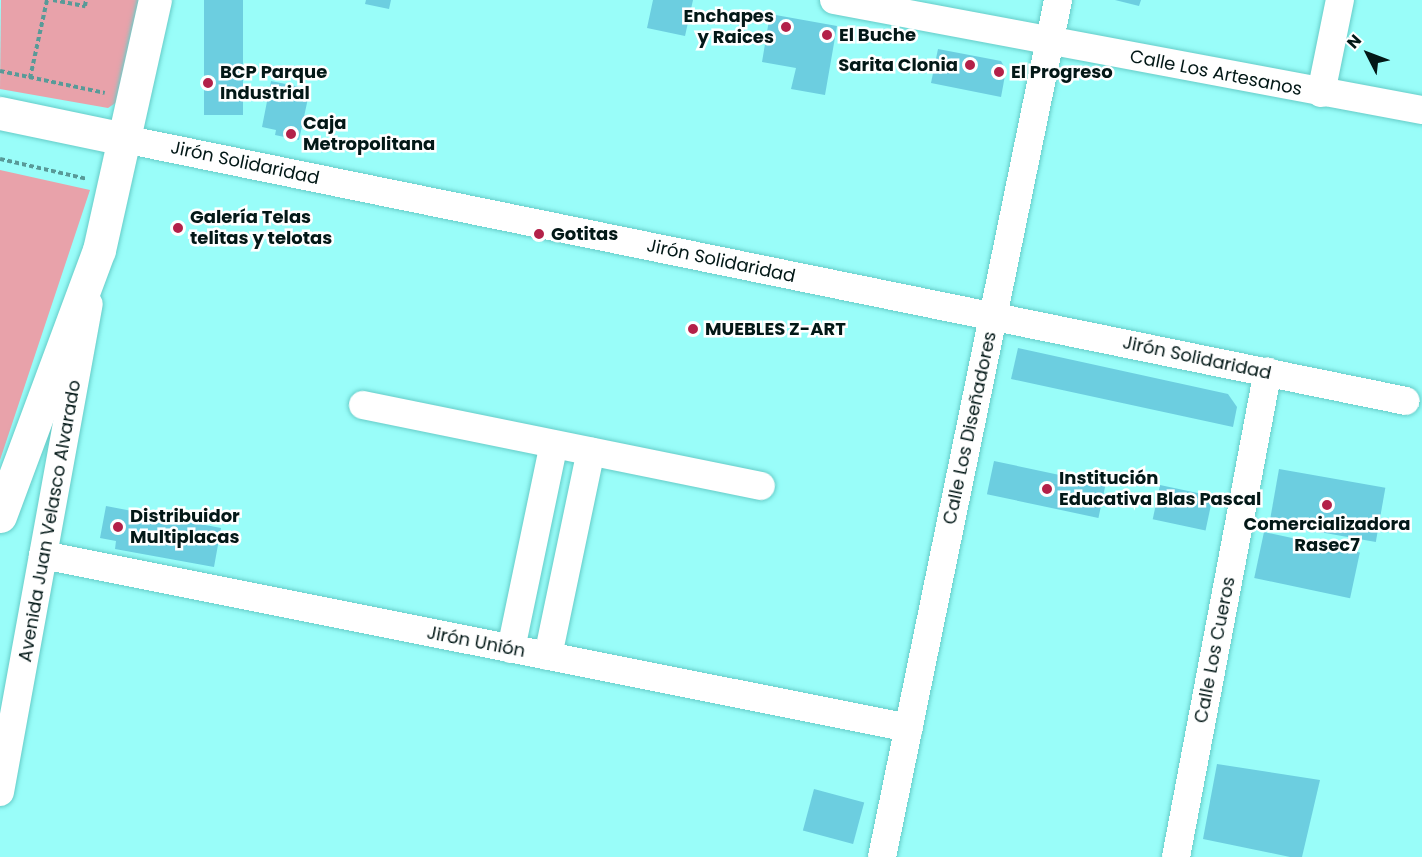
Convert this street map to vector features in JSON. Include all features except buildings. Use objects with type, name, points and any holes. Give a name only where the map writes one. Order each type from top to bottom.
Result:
[{"type":"main road","name":"Avenida Juan Velasco Alvarado","points":[[0,516],[99,250],[156,0]]},
{"type":"main road","name":"Jirón Solidaridad","points":[[0,113],[124,139]]},
{"type":"street","name":"Calle Los Artesanos","points":[[834,0],[1321,93],[1422,110]]},
{"type":"street","name":"Calle Los Diseñadores","points":[[882,857],[1058,0]]},
{"type":"street","points":[[1321,93],[1340,0]]},
{"type":"street","name":"Jirón Solidaridad","points":[[124,139],[1406,400]]},
{"type":"street","name":"Avenida Juan Velasco Alvarado","points":[[0,792],[99,250]]},
{"type":"street","name":"Calle Los Cueros","points":[[1176,857],[1268,372]]},
{"type":"street","points":[[363,405],[762,486]]},
{"type":"street","points":[[511,649],[554,444]]},
{"type":"street","points":[[548,656],[591,451]]},
{"type":"street","name":"Jirón Unión","points":[[43,555],[909,728]]},
{"type":"path","points":[[30,78],[47,0]]},
{"type":"path","points":[[53,0],[85,6],[86,0]]},
{"type":"path","points":[[0,71],[134,99]]},
{"type":"path","points":[[0,159],[114,185]]},
{"type":"shaded area","points":[[1,0],[142,0],[120,100],[108,108],[0,89]]},
{"type":"shaded area","points":[[0,170],[90,190],[0,460]]},
{"type":"place","name":"Enchapes y Raices","points":[[786,27]]},
{"type":"place","name":"El Buche","points":[[827,35]]},
{"type":"place","name":"Sarita Clonia","points":[[970,65]]},
{"type":"place","name":"El Progreso","points":[[999,72]]},
{"type":"place","name":"BCP Parque Industrial","points":[[208,83]]},
{"type":"place","name":"Caja Metropolitana","points":[[291,134]]},
{"type":"place","name":"Galería Telas telitas y telotas","points":[[178,228]]},
{"type":"place","name":"Gotitas","points":[[539,234]]},
{"type":"place","name":"MUEBLES Z-ART","points":[[693,329]]},
{"type":"place","name":"Institución Educativa Blas Pascal","points":[[1047,489]]},
{"type":"place","name":"Comercializadora Rasec7","points":[[1327,505]]},
{"type":"place","name":"Distribuidor Multiplacas","points":[[118,527]]}]
